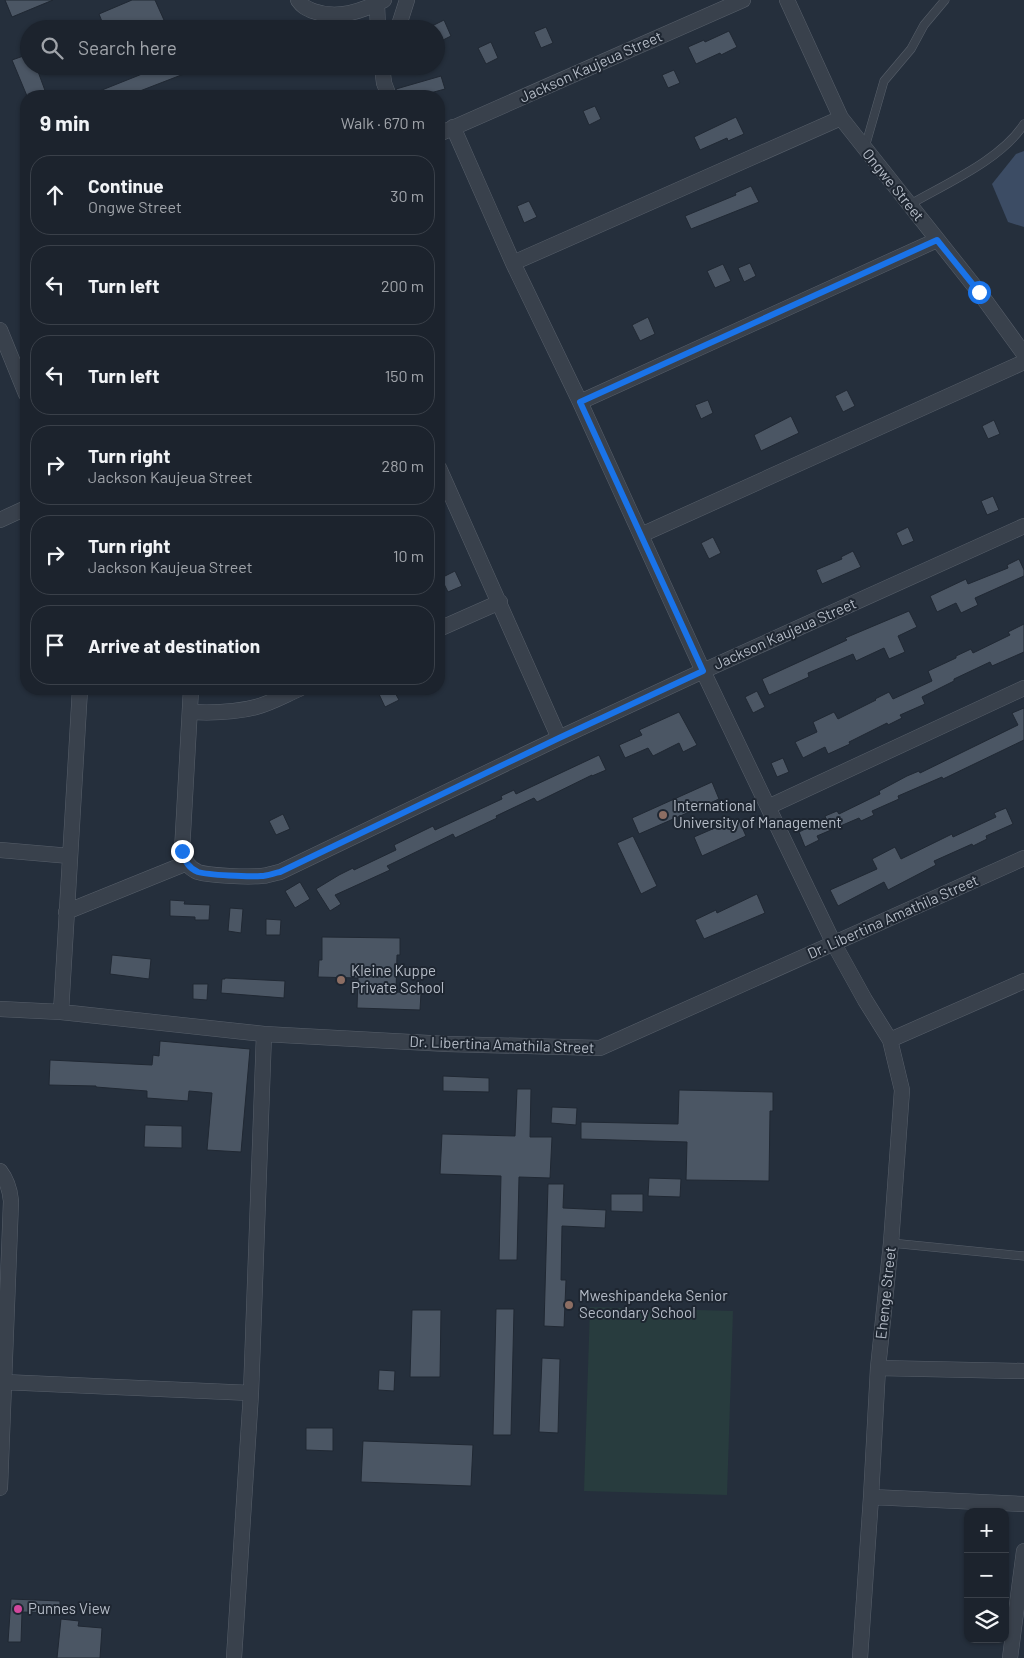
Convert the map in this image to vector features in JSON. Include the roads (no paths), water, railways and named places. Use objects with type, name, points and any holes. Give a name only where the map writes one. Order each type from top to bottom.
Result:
[{"type":"street","points":[[298,0],[303,7],[326,16],[354,13],[381,2],[379,20]]},
{"type":"street","points":[[401,20],[408,0]]},
{"type":"street","name":"Jackson Kaujeua Street","points":[[445,131],[743,0]]},
{"type":"street","name":"Ongwe Street","points":[[788,0],[840,118],[979,292],[1024,354]]},
{"type":"street","points":[[383,75],[387,90]]},
{"type":"street","points":[[514,263],[840,118]]},
{"type":"street","name":"Ehenge Street","points":[[453,127],[514,263],[768,807],[834,944],[890,1040],[902,1090],[891,1243],[878,1368],[860,1658]]},
{"type":"street","points":[[580,402],[937,240]]},
{"type":"street","points":[[0,330],[20,379]]},
{"type":"street","points":[[641,535],[1024,362]]},
{"type":"street","points":[[445,482],[559,738]]},
{"type":"street","points":[[0,520],[20,511]]},
{"type":"street","name":"Jackson Kaujeua Street","points":[[187,863],[197,871],[206,873],[261,876],[280,872],[703,671],[1024,526]]},
{"type":"street","points":[[445,625],[500,602]]},
{"type":"street","points":[[768,807],[1024,688]]},
{"type":"street","points":[[61,1012],[80,695]]},
{"type":"street","points":[[66,912],[187,863],[182,851],[191,695]]},
{"type":"street","points":[[190,712],[223,713],[240,711],[285,695]]},
{"type":"street","points":[[0,850],[70,856]]},
{"type":"street","name":"Dr. Libertina Amathila Street","points":[[0,1009],[61,1012],[264,1034],[447,1044],[600,1048],[1024,858]]},
{"type":"street","points":[[890,1040],[1024,981]]},
{"type":"street","points":[[234,1658],[251,1393],[264,1034]]},
{"type":"street","points":[[0,1171],[10,1192],[11,1201],[2,1382],[0,1488]]},
{"type":"street","points":[[878,1368],[1024,1370]]},
{"type":"street","points":[[2,1382],[251,1393]]},
{"type":"street","points":[[871,1497],[1024,1504]]},
{"type":"street","points":[[1015,1654],[1024,1551]]},
{"type":"lane","points":[[864,149],[884,81],[912,48],[924,25],[945,0]]},
{"type":"lane","points":[[909,205],[1005,148],[1023,129]]},
{"type":"lane","points":[[891,1243],[1024,1256]]},
{"type":"water","points":[[1024,151],[1024,227],[1008,222],[992,184],[1016,154]]},
{"type":"place","name":"International University of Management","points":[[663,815]]},
{"type":"place","name":"Kleine Kuppe Private School","points":[[341,980]]},
{"type":"place","name":"Mweshipandeka Senior Secondary School","points":[[569,1305]]},
{"type":"place","name":"Punnes View","points":[[18,1609]]}]
